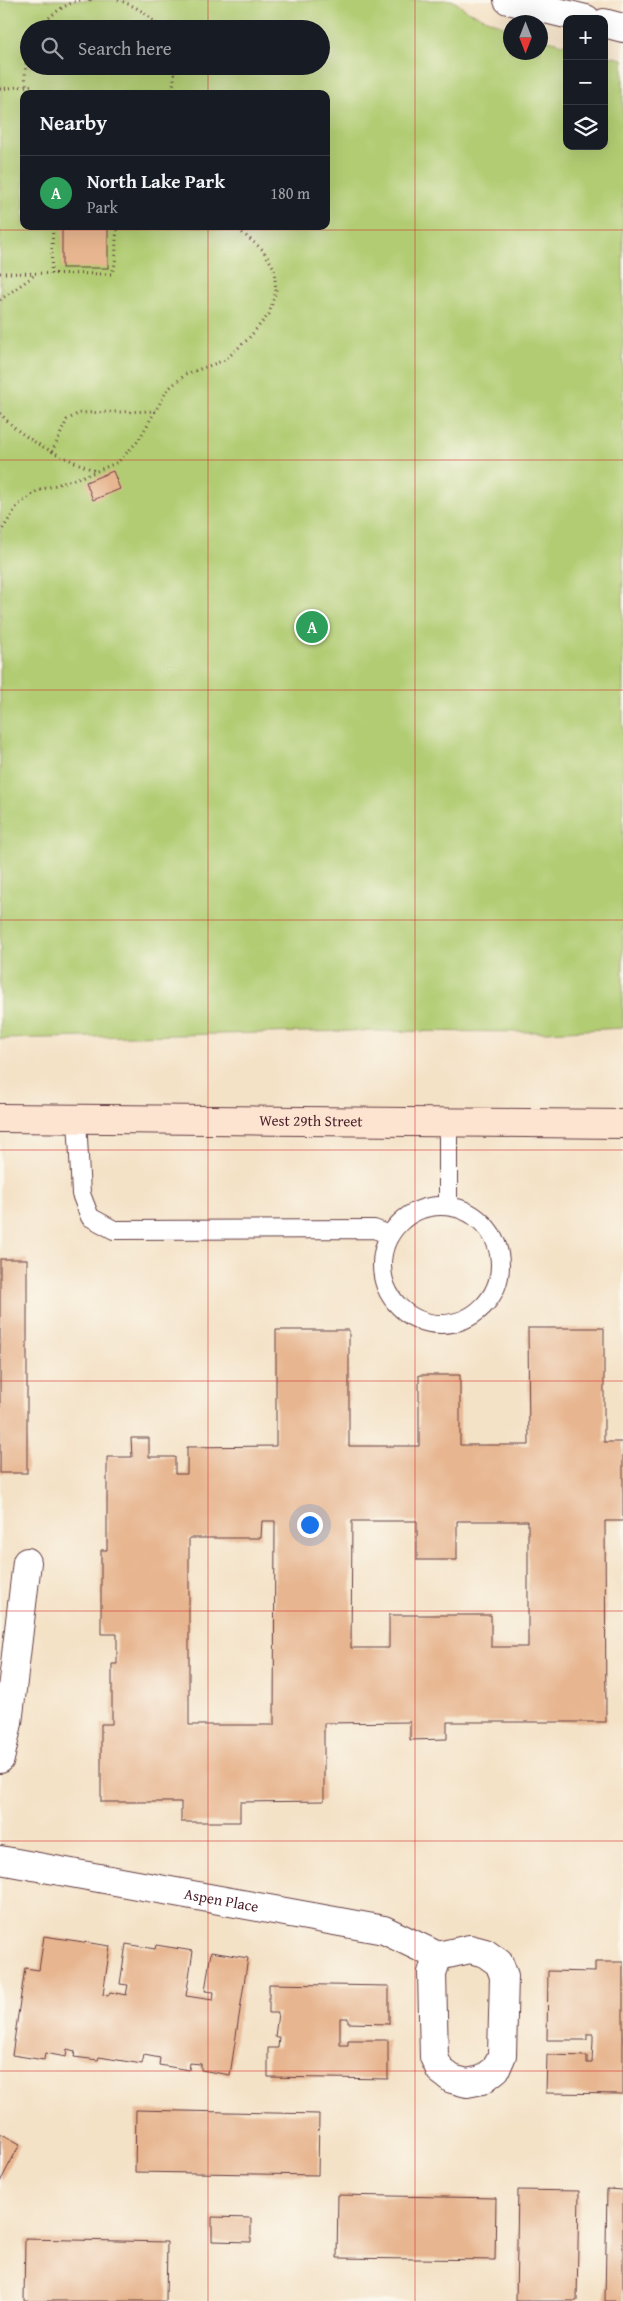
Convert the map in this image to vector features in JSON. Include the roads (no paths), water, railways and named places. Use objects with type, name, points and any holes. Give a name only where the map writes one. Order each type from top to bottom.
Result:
[{"type":"main road","name":"West 29th Street","points":[[0,1118],[623,1124]]},
{"type":"street","points":[[508,0],[570,15]]},
{"type":"street","points":[[608,24],[623,28]]},
{"type":"street","points":[[0,1759],[8,1723],[27,1562]]},
{"type":"street","name":"Aspen Place","points":[[0,1860],[384,1930],[438,1956]]},
{"type":"street","points":[[470,1949],[485,1953],[499,1963],[504,1976],[502,2056],[496,2069],[482,2080],[467,2083],[452,2079],[440,2070],[434,2056],[432,1973],[438,1956],[470,1949]]},
{"type":"lane","points":[[77,1119],[81,1194],[90,1217],[114,1230],[374,1229],[390,1234]]},
{"type":"lane","points":[[448,1122],[448,1206]]},
{"type":"lane","points":[[448,1206],[464,1210],[479,1219],[490,1231],[497,1246],[500,1262],[499,1279],[492,1295],[482,1308],[468,1317],[452,1323],[435,1323],[411,1315],[392,1298],[385,1283],[382,1267],[384,1250],[390,1234],[401,1222],[415,1212],[431,1207],[448,1206]]},
{"type":"place","name":"North Lake Park","points":[[312,627]]}]
